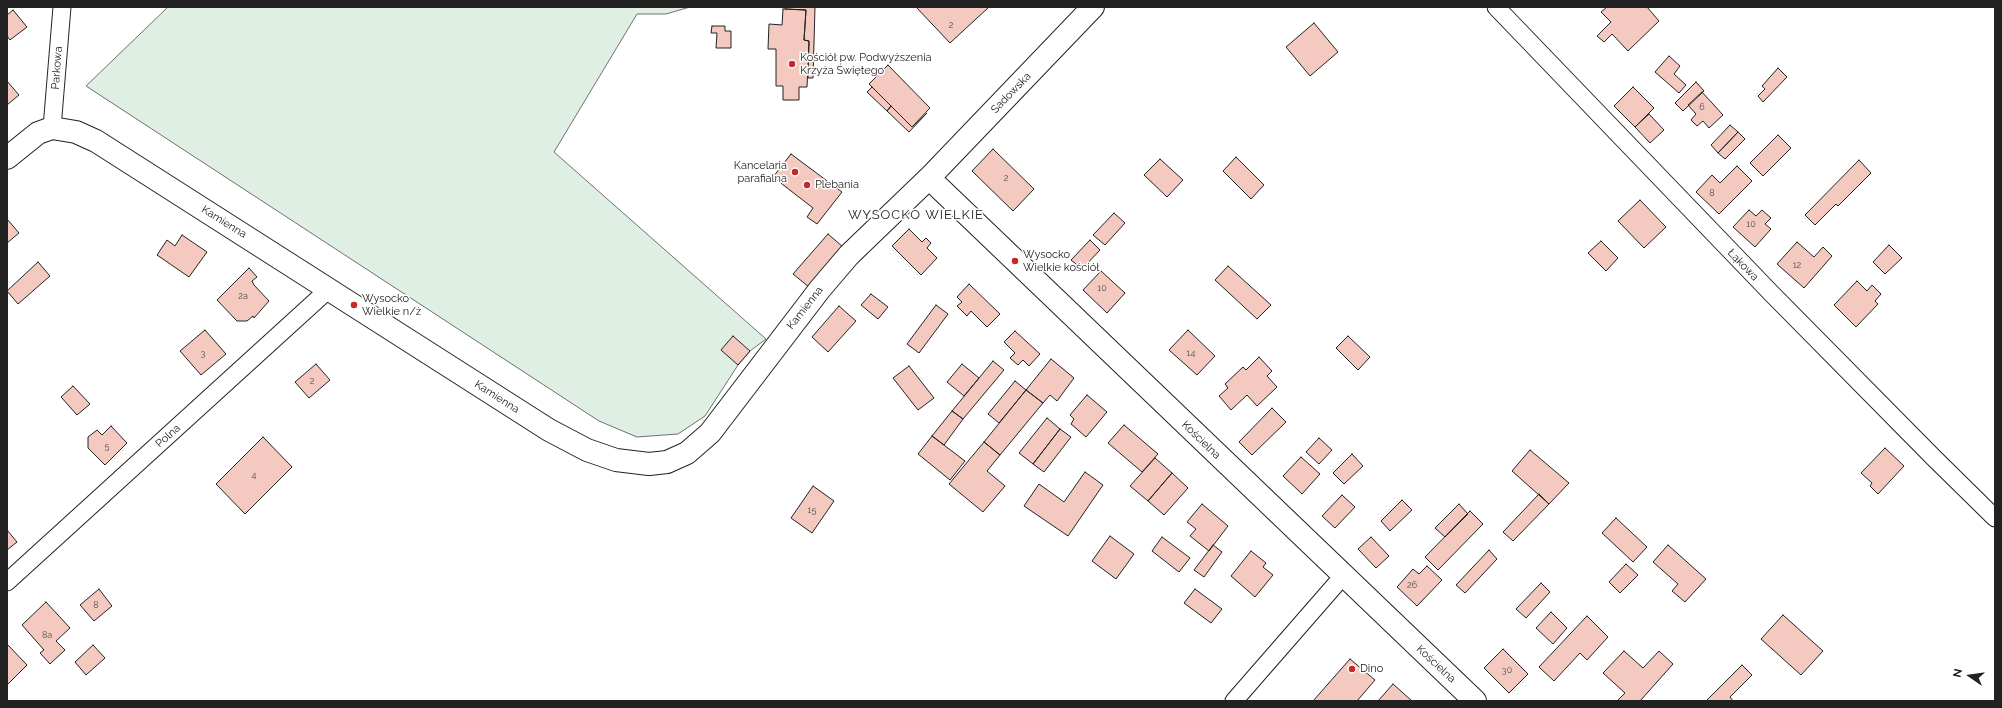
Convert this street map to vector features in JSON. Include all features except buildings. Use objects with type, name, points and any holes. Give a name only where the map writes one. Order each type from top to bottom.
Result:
[{"type":"street","name":"Parkowa","points":[[52,128],[62,7]]},
{"type":"street","name":"Sadowska","points":[[929,178],[1093,7]]},
{"type":"street","name":"Łąkowa","points":[[1496,7],[1772,294],[1995,518]]},
{"type":"street","points":[[7,158],[38,133],[52,128]]},
{"type":"street","name":"Kamienna","points":[[52,128],[76,132],[96,140],[555,434],[587,450],[616,460],[649,464],[667,462],[687,453],[710,433],[820,289],[849,255],[929,178]]},
{"type":"street","name":"Kościelna","points":[[929,178],[1475,701]]},
{"type":"street","name":"Polna","points":[[7,582],[329,288]]},
{"type":"street","points":[[1234,701],[1343,576]]},
{"type":"green space","points":[[168,7],[690,7],[666,14],[637,14],[554,152],[766,339],[750,351],[738,365],[705,416],[678,434],[637,437],[599,421],[86,86]]},
{"type":"place","name":"Kościół pw. Podwyższenia Krzyża Świętego","points":[[792,64]]},
{"type":"place","name":"Kancelaria parafialna","points":[[795,172]]},
{"type":"place","name":"Plebania","points":[[807,185]]},
{"type":"place","name":"Wysocko Wielkie kościół","points":[[1015,261]]},
{"type":"place","name":"Wysocko Wielkie n/ż","points":[[354,305]]},
{"type":"place","name":"Dino","points":[[1352,669]]},
{"type":"district","name":"WYSOCKO WIELKIE","points":[[916,215]]}]
